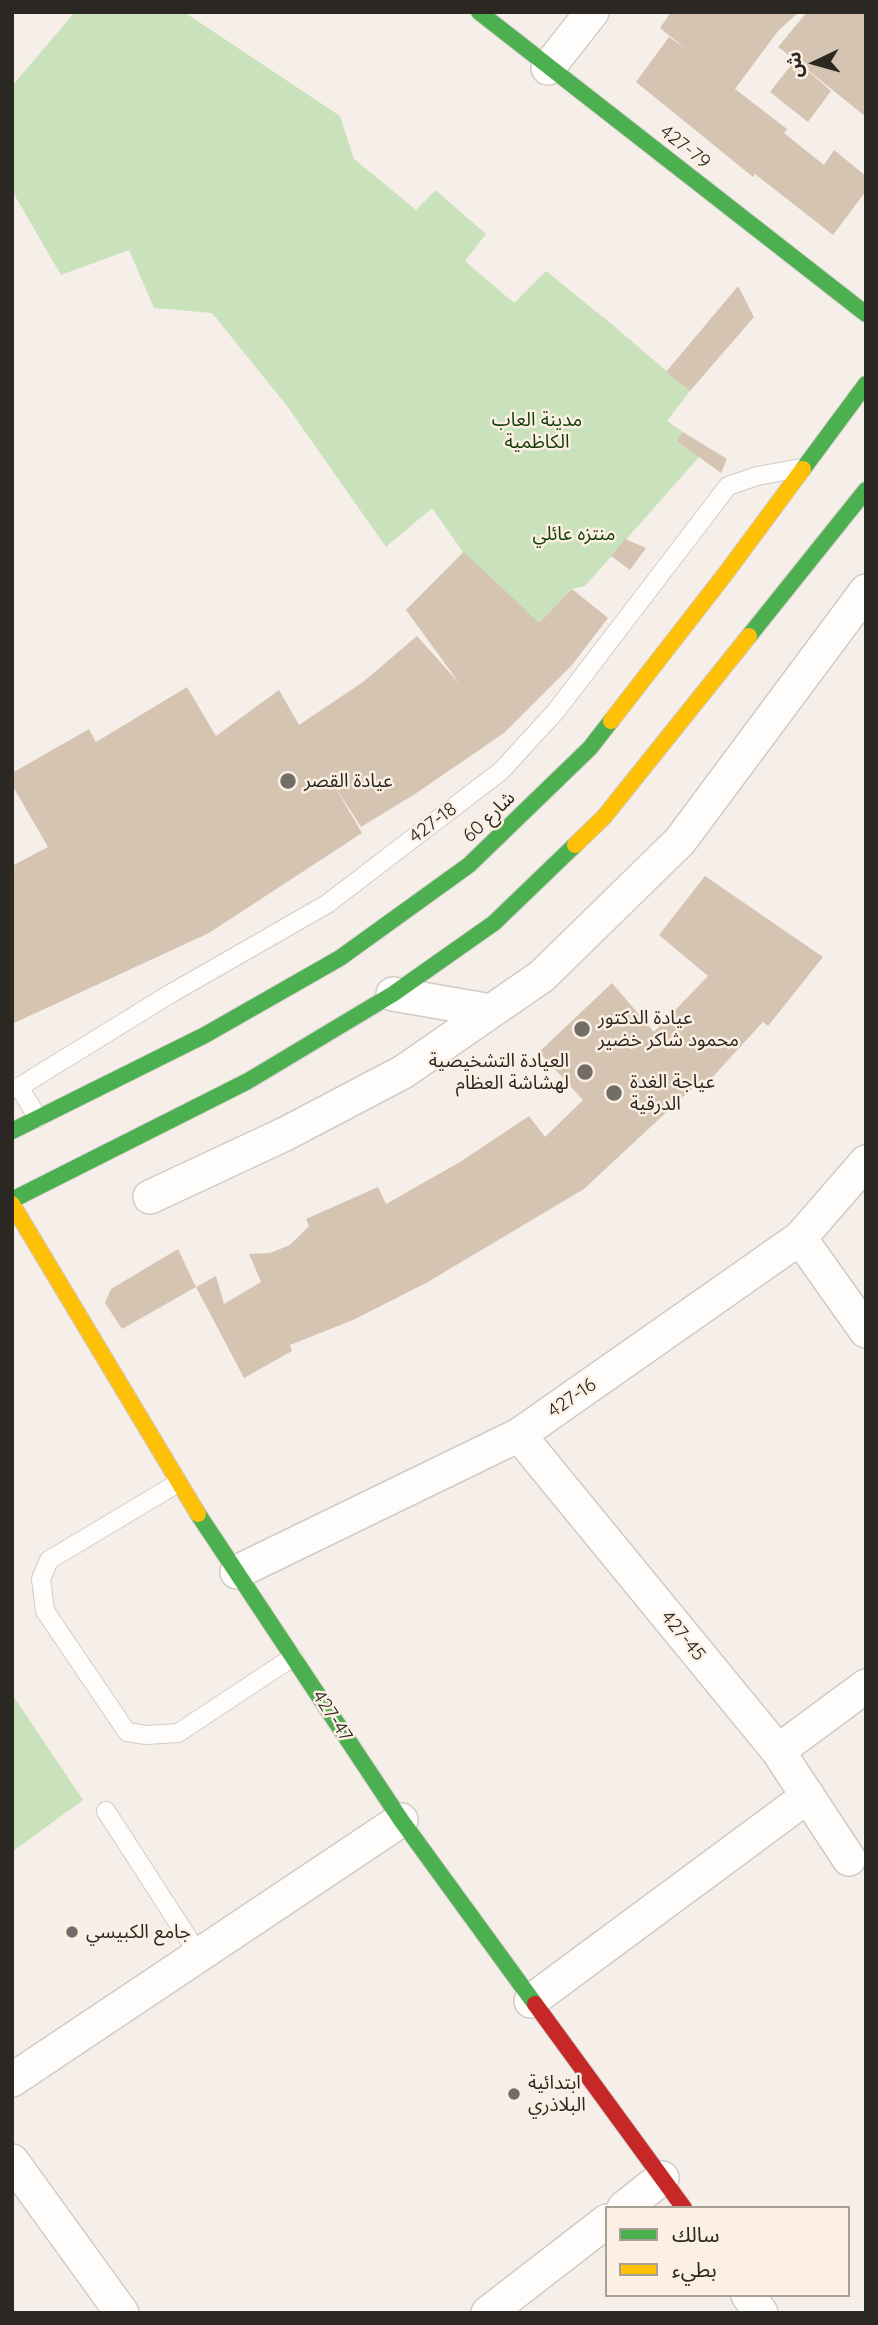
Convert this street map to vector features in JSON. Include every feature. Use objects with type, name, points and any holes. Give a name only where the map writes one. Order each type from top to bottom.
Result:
[{"type":"street","name":"427-79","points":[[479,12],[866,314]]},
{"type":"street","points":[[548,68],[592,12]]},
{"type":"street","name":"شارع 60","points":[[12,1131],[205,1035],[340,958],[469,865],[590,748],[726,573],[866,384]]},
{"type":"street","points":[[12,1202],[248,1081],[393,994],[494,923],[604,817],[866,490]]},
{"type":"street","points":[[150,1197],[285,1134],[403,1072],[542,976],[680,841],[866,591]]},
{"type":"street","points":[[393,994],[491,1011]]},
{"type":"street","name":"427-16","points":[[237,1572],[519,1435],[800,1238],[866,1162]]},
{"type":"street","name":"427-47","points":[[12,1202],[178,1483],[401,1820],[683,2206]]},
{"type":"street","points":[[800,1238],[866,1331]]},
{"type":"street","name":"427-45","points":[[519,1435],[778,1751],[808,1796],[860,1863]]},
{"type":"street","points":[[778,1751],[866,1686]]},
{"type":"street","points":[[531,2001],[808,1796]]},
{"type":"street","points":[[12,2080],[401,1820]]},
{"type":"street","points":[[12,2161],[122,2313]]},
{"type":"street","points":[[627,2206],[662,2178]]},
{"type":"street","points":[[488,2313],[605,2223]]},
{"type":"street","points":[[749,2297],[761,2313]]},
{"type":"lane","name":"427-18","points":[[38,1118],[19,1087],[170,993],[327,904],[501,771],[556,712],[728,486],[757,475],[804,468]]},
{"type":"lane","points":[[178,1483],[49,1560],[41,1579],[45,1611],[127,1732],[146,1735],[178,1733],[293,1657]]},
{"type":"lane","points":[[106,1811],[199,1955]]},
{"type":"green space","name":"مدينة العاب الكاظمية","points":[[75,12],[184,12],[340,116],[354,159],[416,210],[436,190],[486,234],[465,261],[514,303],[546,271],[690,391],[667,421],[683,432],[678,441],[699,457],[585,586],[572,589],[539,623],[462,686],[406,610],[463,552],[432,508],[386,547],[287,406],[212,313],[154,308],[129,250],[61,275],[12,191],[12,86]]},
{"type":"green space","points":[[12,1694],[83,1800],[12,1852]]},
{"type":"building","points":[[671,12],[799,12],[778,31],[735,89],[787,129],[784,133],[824,165],[834,150],[866,176],[866,191],[833,235],[755,174],[753,177],[636,82],[669,37],[686,49],[660,28]]},
{"type":"building","points":[[807,12],[866,12],[866,117],[799,63],[831,91],[808,122],[770,92],[795,60],[778,47]]},
{"type":"building","points":[[738,286],[754,317],[690,391],[666,372]]},
{"type":"building","points":[[683,432],[727,459],[721,473],[677,441]]},
{"type":"building","points":[[625,539],[646,548],[630,570],[611,556]]},
{"type":"building","points":[[464,552],[539,623],[572,589],[608,618],[572,665],[504,733],[361,827],[334,785],[362,833],[209,933],[12,1024],[12,866],[48,847],[12,785],[12,773],[89,729],[96,742],[187,687],[216,736],[279,690],[299,725],[363,682],[417,636],[460,684],[406,610]]},
{"type":"building","points":[[705,876],[823,957],[768,1026],[763,1022],[707,1083],[702,1079],[584,1189],[426,1283],[353,1320],[290,1345],[292,1351],[244,1378],[196,1287],[216,1276],[224,1304],[261,1282],[249,1254],[270,1253],[290,1245],[309,1226],[306,1219],[378,1187],[386,1204],[460,1162],[529,1116],[545,1137],[583,1100],[539,1052],[612,983],[654,1032],[708,976],[659,935]]},
{"type":"building","points":[[178,1249],[196,1287],[122,1329],[105,1303],[111,1289]]},
{"type":"traffic: fast","points":[[479,12],[866,314]]},
{"type":"traffic: fast","points":[[803,469],[866,384]]},
{"type":"traffic: fast","points":[[749,636],[866,490]]},
{"type":"traffic: fast","points":[[12,1131],[205,1035],[340,958],[469,865],[590,748],[611,721]]},
{"type":"traffic: fast","points":[[12,1200],[248,1081],[393,994],[494,923],[575,845]]},
{"type":"traffic: fast","points":[[198,1514],[401,1820],[535,2004]]},
{"type":"traffic: slow","points":[[611,721],[803,469]]},
{"type":"traffic: slow","points":[[575,845],[604,817],[749,636]]},
{"type":"traffic: slow","points":[[12,1204],[198,1514]]},
{"type":"traffic: jam","points":[[535,2004],[683,2206]]},
{"type":"place","name":"عيادة القصر","points":[[288,781]]},
{"type":"place","name":"عيادة الدكتور محمود شاكر خضير","points":[[582,1029]]},
{"type":"place","name":"العيادة التشخيصية لهشاشة العظام","points":[[585,1072]]},
{"type":"place","name":"عياجة الغدة الدرقية","points":[[614,1093]]},
{"type":"place","name":"جامع الكبيسي","points":[[72,1932]]},
{"type":"place","name":"ابتدائية البلاذري","points":[[514,2094]]},
{"type":"park label","name":"منتزه عائلي","points":[[574,534]]}]
